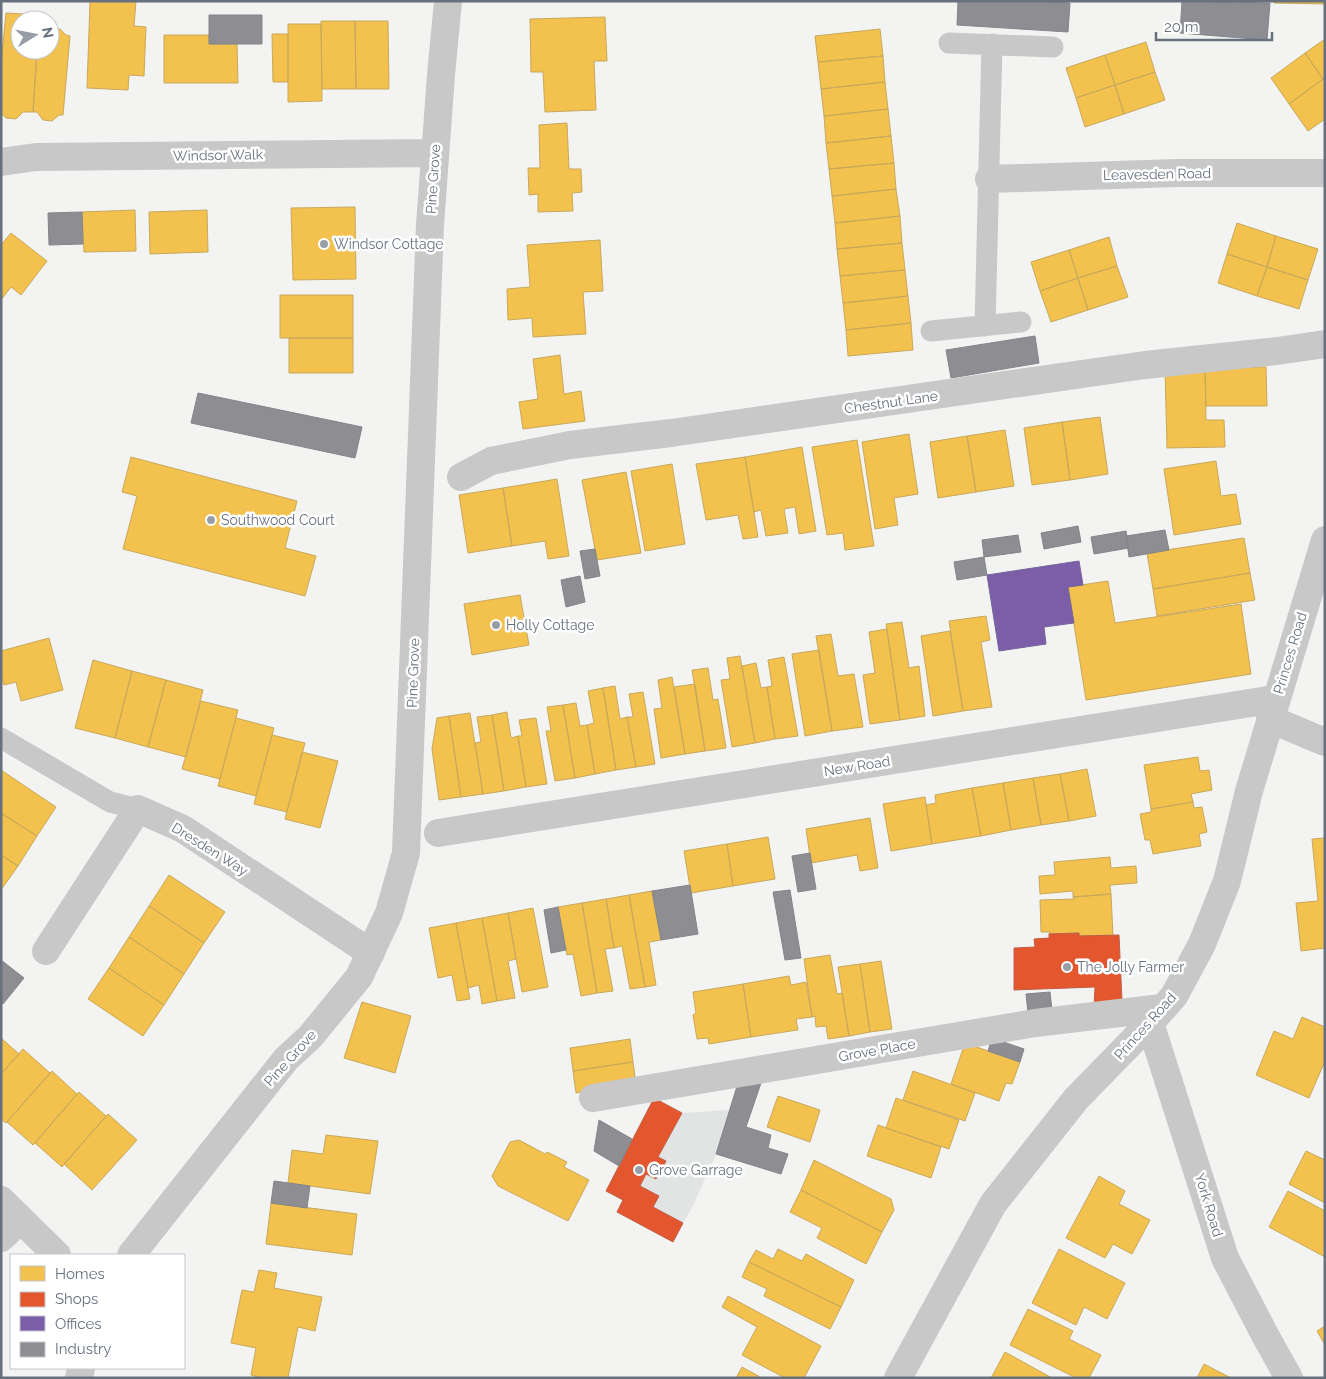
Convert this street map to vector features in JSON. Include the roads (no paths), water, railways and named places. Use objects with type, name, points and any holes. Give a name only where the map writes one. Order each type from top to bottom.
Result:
[{"type":"street","name":"Pine Grove","points":[[132,1254],[286,1058],[310,1037],[359,978],[389,913],[406,853],[430,224],[448,1]]},
{"type":"street","name":"Windsor Walk","points":[[1,162],[36,157],[435,152]]},
{"type":"street","name":"Leavesden Road","points":[[988,179],[1177,173],[1325,173]]},
{"type":"street","name":"Chestnut Lane","points":[[461,477],[491,461],[570,445],[671,433],[1145,366],[1325,344]]},
{"type":"street","name":"Princes Road","points":[[898,1378],[993,1204],[1076,1099],[1174,996],[1202,944],[1227,881],[1249,791],[1325,540]]},
{"type":"street","points":[[1273,709],[1325,742]]},
{"type":"street","name":"New Road","points":[[438,834],[1273,709]]},
{"type":"street","name":"Dresden Way","points":[[138,809],[183,829],[371,953]]},
{"type":"street","points":[[46,952],[138,809]]},
{"type":"street","name":"Grove Place","points":[[593,1098],[1035,1023],[1156,1016]]},
{"type":"street","name":"York Road","points":[[1156,1016],[1225,1258],[1289,1378]]},
{"type":"street","points":[[1,1200],[11,1229],[55,1254]]},
{"type":"lane","points":[[949,43],[1052,46]]},
{"type":"lane","points":[[985,326],[992,44]]},
{"type":"lane","points":[[930,331],[1021,322]]},
{"type":"lane","points":[[1,738],[110,802],[138,809]]},
{"type":"place","name":"Windsor Cottage","points":[[324,244]]},
{"type":"place","name":"Southwood Court","points":[[211,520]]},
{"type":"place","name":"Holly Cottage","points":[[496,625]]},
{"type":"place","name":"The Jolly Farmer","points":[[1067,967]]},
{"type":"place","name":"Grove Garrage","points":[[639,1170]]}]
